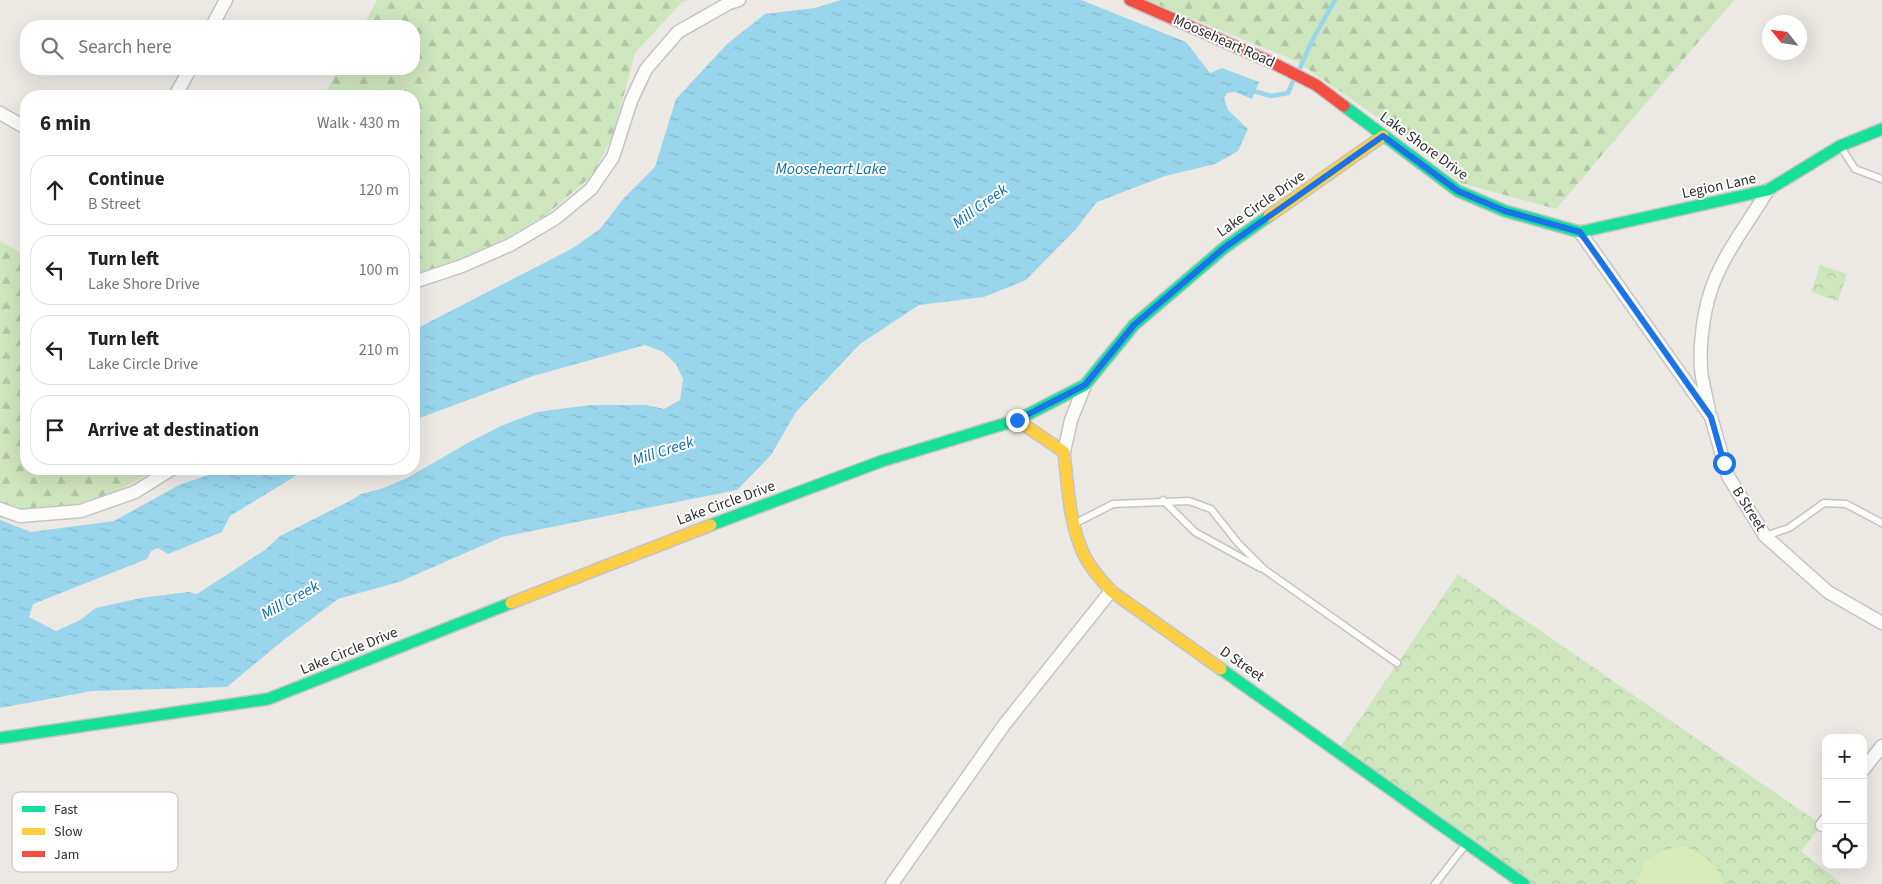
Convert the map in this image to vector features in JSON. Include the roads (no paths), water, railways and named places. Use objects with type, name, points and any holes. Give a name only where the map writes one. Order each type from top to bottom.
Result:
[{"type":"street","points":[[215,20],[226,0]]},
{"type":"street","points":[[420,280],[462,266],[510,245],[556,218],[591,189],[613,157],[630,102],[646,69],[678,32],[729,3],[739,0]]},
{"type":"street","name":"Mooseheart Road","points":[[1130,0],[1271,62],[1316,86]]},
{"type":"street","points":[[178,90],[187,75]]},
{"type":"street","name":"Lake Shore Drive","points":[[1316,86],[1458,191],[1505,211],[1580,232]]},
{"type":"street","points":[[0,113],[20,125]]},
{"type":"street","name":"Legion Lane","points":[[1580,232],[1768,190],[1840,146],[1882,129]]},
{"type":"street","name":"Lake Circle Drive","points":[[0,738],[268,699],[664,542],[882,460],[1017,420],[1085,385],[1134,325],[1224,248],[1383,136]]},
{"type":"street","points":[[1711,417],[1702,376],[1702,343],[1711,290],[1722,266],[1768,190]]},
{"type":"street","name":"B Street","points":[[1580,232],[1711,417],[1728,476],[1766,536],[1828,592],[1882,623]]},
{"type":"street","points":[[1017,420],[1064,452],[1070,420],[1085,385]]},
{"type":"street","name":"D Street","points":[[1064,452],[1073,524],[1081,548],[1093,570],[1111,591],[1524,884]]},
{"type":"street","points":[[0,509],[20,516],[81,511],[135,492],[162,475]]},
{"type":"street","points":[[892,884],[1004,725],[1111,591]]},
{"type":"street","points":[[1867,765],[1882,746]]},
{"type":"lane","points":[[1840,146],[1855,169],[1882,179]]},
{"type":"lane","points":[[1073,524],[1113,504],[1164,500],[1189,501],[1211,509],[1238,542],[1265,570]]},
{"type":"lane","points":[[1164,500],[1195,532],[1265,570],[1397,663]]},
{"type":"lane","points":[[1766,536],[1788,528],[1824,503],[1846,504],[1882,522]]},
{"type":"lane","points":[[1435,884],[1467,844]]},
{"type":"water","name":"Mooseheart Lake","points":[[841,0],[1081,0],[1186,42],[1210,73],[1222,68],[1259,82],[1252,99],[1235,92],[1227,93],[1224,98],[1228,110],[1248,129],[1238,151],[1215,164],[1165,176],[1097,202],[1076,229],[1026,280],[984,297],[919,305],[860,344],[796,412],[771,455],[737,490],[502,537],[399,582],[338,599],[281,642],[227,687],[92,691],[0,708],[0,520],[31,532],[114,521],[179,485],[208,475],[297,475],[230,516],[222,532],[168,554],[158,548],[151,551],[147,559],[33,604],[29,617],[56,631],[80,620],[96,608],[141,598],[188,592],[197,594],[265,550],[280,536],[361,494],[384,488],[412,475],[420,475],[420,471],[466,444],[501,426],[537,412],[590,405],[646,405],[664,409],[680,400],[683,379],[676,364],[663,352],[645,345],[533,376],[420,418],[420,327],[573,248],[600,229],[624,198],[655,167],[676,99],[727,44],[765,14],[815,8]]},
{"type":"waterway","points":[[1298,72],[1313,39],[1335,0]]},
{"type":"waterway","points":[[1250,90],[1271,96],[1288,93],[1294,79]]},
{"type":"water label","name":"Mill Creek","points":[[980,206]]},
{"type":"water label","name":"Mill Creek","points":[[663,451]]},
{"type":"water label","name":"Mill Creek","points":[[290,600]]}]
